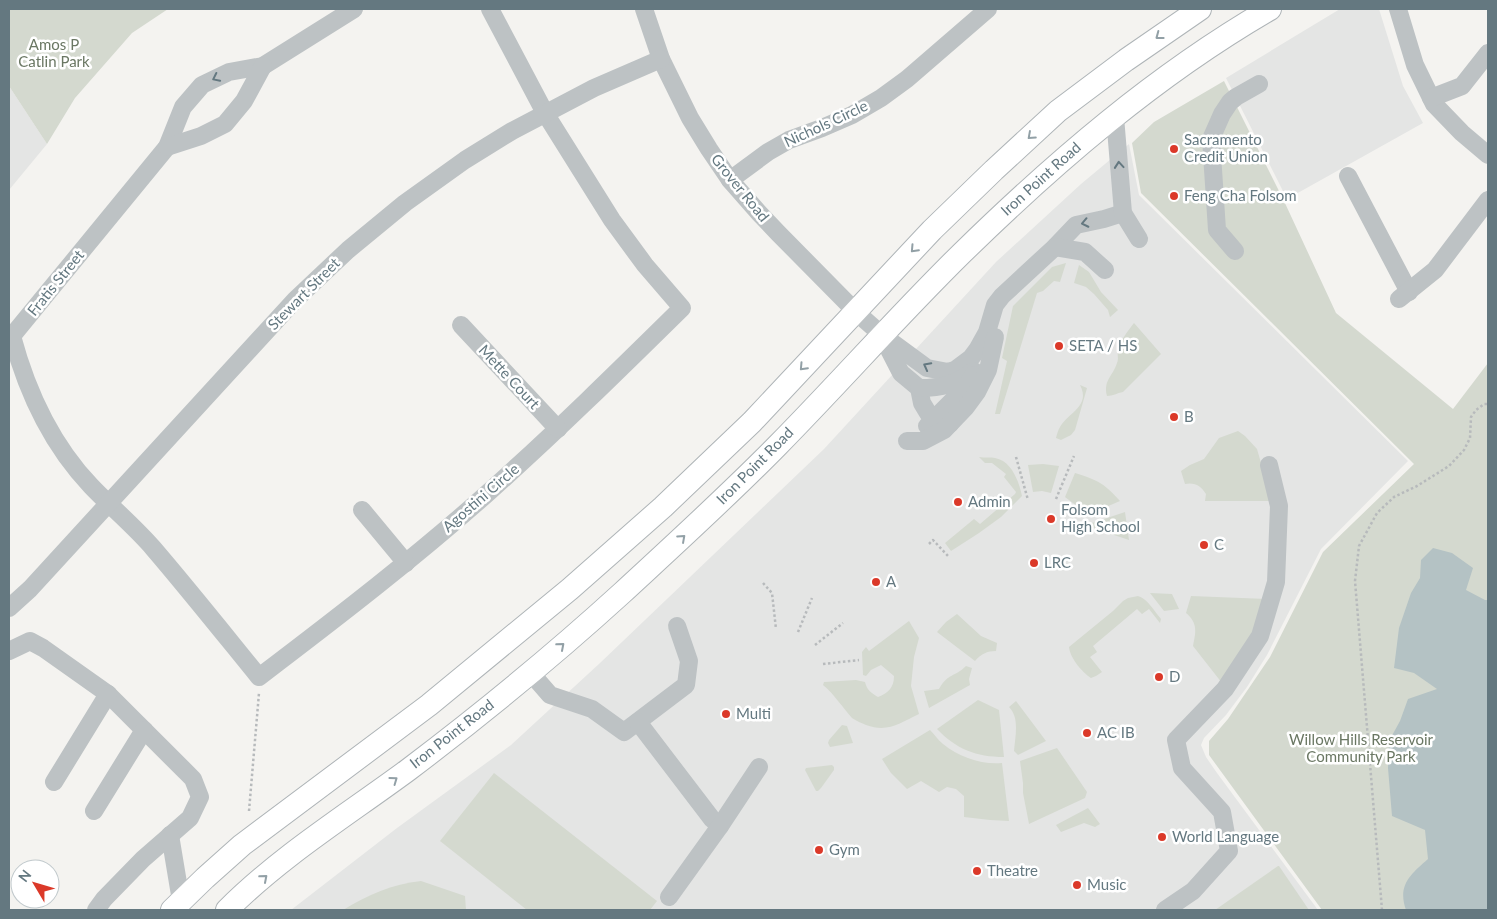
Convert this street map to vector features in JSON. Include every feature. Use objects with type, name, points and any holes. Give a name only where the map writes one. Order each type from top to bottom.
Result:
[{"type":"main road","points":[[176,906],[242,845],[429,705],[570,589],[663,508],[752,422],[932,230],[994,170],[1058,111],[1173,26],[1200,9]]},
{"type":"main road","name":"Iron Point Road","points":[[227,910],[270,872],[408,769],[530,672],[599,614],[690,531],[778,445],[960,255],[1018,199],[1084,141],[1150,89],[1210,47],[1270,9]]},
{"type":"street","name":"Fratis Street","points":[[109,504],[70,461],[45,424],[19,363],[12,336],[167,147],[183,107],[202,85],[229,72],[263,66],[354,9]]},
{"type":"street","points":[[490,9],[545,113]]},
{"type":"street","name":"Grover Road","points":[[644,9],[662,59],[690,118],[730,180],[758,214],[856,312],[882,335],[927,368],[948,372],[962,365],[977,350],[987,332],[996,305],[1002,296]]},
{"type":"street","name":"Nichols Circle","points":[[730,180],[768,152],[789,140],[852,115],[881,98],[907,79],[988,9]]},
{"type":"street","points":[[1398,9],[1415,65],[1434,104],[1462,134],[1488,155]]},
{"type":"street","points":[[1431,98],[1462,86],[1488,53]]},
{"type":"street","name":"Stewart Street","points":[[9,608],[30,589],[109,504],[295,300],[348,250],[405,203],[465,160],[545,113],[594,88],[662,59]]},
{"type":"street","name":"Fratis Street","points":[[167,147],[201,136],[225,124],[244,101],[263,66]]},
{"type":"street","points":[[1235,251],[1217,230],[1211,139],[1222,114],[1230,102],[1236,96],[1260,84]]},
{"type":"street","name":"Agostini Circle","points":[[260,677],[406,563],[489,492],[558,429],[682,308],[645,265],[612,220],[545,113]]},
{"type":"street","points":[[1115,118],[1123,214],[1139,239]]},
{"type":"street","points":[[1348,176],[1404,295],[1435,270],[1488,200]]},
{"type":"street","points":[[920,395],[961,380],[975,370],[988,355],[998,327],[1003,305],[1002,296],[1056,247],[1076,225],[1123,214]]},
{"type":"street","points":[[1056,247],[1085,252],[1105,270]]},
{"type":"street","name":"Mette Court","points":[[460,325],[558,429]]},
{"type":"street","points":[[882,335],[901,373],[920,395],[928,413],[943,421]]},
{"type":"street","points":[[943,421],[966,407],[977,392],[988,370],[994,337]]},
{"type":"street","points":[[920,395],[917,425],[907,441],[923,441],[944,430],[943,421],[967,386],[975,370]]},
{"type":"street","points":[[1165,910],[1193,891],[1229,851],[1222,812],[1182,768],[1176,740],[1224,689],[1260,636],[1276,582],[1280,506],[1270,465]]},
{"type":"street","points":[[109,504],[152,546],[260,677]]},
{"type":"street","points":[[362,510],[406,563]]},
{"type":"street","points":[[530,672],[550,695],[592,709],[624,732],[686,685],[689,661],[677,626]]},
{"type":"street","points":[[9,652],[30,641],[43,648],[108,694],[193,779],[200,797],[190,818],[143,859],[110,892],[96,910]]},
{"type":"street","points":[[54,782],[108,694]]},
{"type":"street","points":[[638,722],[712,819],[720,826]]},
{"type":"street","points":[[94,811],[144,730]]},
{"type":"street","points":[[669,897],[720,826],[759,767]]},
{"type":"street","points":[[170,835],[176,906]]},
{"type":"path","points":[[1382,910],[1355,580],[1358,546],[1377,513],[1394,497],[1417,486],[1450,466],[1464,450],[1470,438],[1471,417],[1476,410],[1484,404],[1488,404]]},
{"type":"path","points":[[1056,499],[1074,456]]},
{"type":"path","points":[[1016,457],[1028,500]]},
{"type":"path","points":[[929,544],[933,540],[948,556]]},
{"type":"path","points":[[763,583],[772,593],[776,629]]},
{"type":"path","points":[[798,632],[812,598]]},
{"type":"path","points":[[815,645],[843,623]]},
{"type":"path","points":[[823,664],[859,660]]},
{"type":"path","points":[[249,811],[258,721],[260,677]]},
{"type":"shaded area","points":[[1340,9],[1379,9],[1403,86],[1423,123],[1287,199],[1226,78]]},
{"type":"shaded area","points":[[9,86],[47,144],[9,190]]},
{"type":"shaded area","name":"Folsom High School","points":[[1129,144],[1139,195],[1408,461],[1321,549],[1267,655],[1247,687],[1226,715],[1204,738],[1201,745],[1206,757],[1217,773],[1318,910],[291,910],[397,828],[511,745],[600,663],[824,449],[996,262],[1081,184]]},
{"type":"shaded area","points":[[1433,548],[1452,553],[1473,568],[1466,590],[1488,600],[1488,910],[1406,910],[1404,901],[1403,894],[1407,881],[1428,859],[1425,830],[1392,816],[1388,768],[1389,741],[1400,721],[1408,699],[1437,689],[1414,673],[1394,668],[1399,628],[1411,593],[1420,578],[1421,560]]},
{"type":"green space","name":"Amos P Catlin Park","points":[[9,9],[168,9],[132,33],[75,98],[47,144],[9,86]]},
{"type":"green space","name":"Willow Hills Reservoir Community Park","points":[[1224,81],[1284,201],[1336,313],[1453,409],[1488,363],[1488,910],[1322,910],[1209,755],[1209,741],[1228,719],[1270,657],[1323,552],[1414,464],[1141,193],[1132,143],[1154,122]]},
{"type":"green space","points":[[1066,263],[1060,282],[1054,281],[1043,291],[1037,293],[1000,414],[995,414],[1007,361],[1002,358],[1013,306],[1052,267]]},
{"type":"green space","points":[[1079,265],[1089,272],[1101,292],[1118,310],[1110,317],[1108,310],[1094,294],[1086,287],[1074,283]]},
{"type":"green space","points":[[1134,323],[1161,354],[1123,392],[1107,396],[1106,386],[1118,362],[1120,343]]},
{"type":"green space","points":[[1080,385],[1087,388],[1075,430],[1071,435],[1061,440],[1056,438],[1059,428],[1081,404],[1083,392]]},
{"type":"green space","points":[[1238,431],[1257,449],[1272,501],[1205,501],[1206,494],[1200,487],[1195,484],[1185,484],[1181,471],[1204,459],[1219,438]]},
{"type":"green space","points":[[979,457],[995,458],[1006,463],[1017,479],[1022,496],[1001,517],[951,551],[945,543],[974,519],[980,524],[1016,492],[1004,477],[1006,474],[992,463],[985,463]]},
{"type":"green space","points":[[1028,465],[1059,466],[1051,493],[1033,492]]},
{"type":"green space","points":[[1075,473],[1100,483],[1120,501],[1085,516],[1077,506],[1065,497]]},
{"type":"green space","points":[[1125,512],[1129,540],[1090,527],[1089,524]]},
{"type":"green space","points":[[1150,593],[1172,594],[1179,609],[1164,611]]},
{"type":"green space","points":[[1138,596],[1151,606],[1161,619],[1160,623],[1149,609],[1142,614],[1137,609],[1093,646],[1097,652],[1090,657],[1102,672],[1091,678],[1077,664],[1069,647],[1123,601]]},
{"type":"green space","points":[[1191,596],[1267,599],[1259,624],[1222,683],[1193,646],[1195,628],[1193,620],[1186,613]]},
{"type":"green space","points":[[957,614],[981,636],[997,643],[996,651],[984,653],[975,661],[937,632]]},
{"type":"green space","points":[[909,621],[919,638],[914,657],[911,686],[919,714],[900,724],[881,728],[866,725],[855,720],[823,685],[824,682],[856,680],[865,682],[870,691],[878,697],[885,694],[892,687],[894,676],[881,665],[871,670],[866,676],[863,675],[862,652],[866,647],[869,651]]},
{"type":"green space","points":[[966,666],[972,668],[969,679],[970,685],[929,708],[924,691],[939,689],[949,677]]},
{"type":"green space","points":[[978,700],[999,710],[1004,757],[984,755],[959,747],[937,729]]},
{"type":"green space","points":[[1016,701],[1046,741],[1018,755],[1014,751],[1016,722],[1009,707]]},
{"type":"green space","points":[[842,725],[847,726],[853,743],[830,747],[829,740]]},
{"type":"green space","points":[[930,730],[949,749],[963,756],[987,763],[1002,763],[1009,821],[964,817],[964,796],[956,789],[947,787],[939,792],[921,781],[907,789],[891,773],[882,759]]},
{"type":"green space","points":[[1057,748],[1087,792],[1085,798],[1029,824],[1023,793],[1020,761]]},
{"type":"green space","points":[[832,765],[834,770],[821,788],[816,791],[805,770],[806,768]]},
{"type":"green space","points":[[494,773],[657,901],[650,910],[527,910],[440,841]]},
{"type":"green space","points":[[1088,808],[1100,824],[1095,827],[1084,823],[1061,832],[1056,825]]},
{"type":"green space","points":[[1278,866],[1309,910],[1215,910]]},
{"type":"green space","points":[[421,881],[465,896],[466,910],[343,910],[381,891],[410,882]]},
{"type":"place","name":"Sacramento Credit Union","points":[[1174,149]]},
{"type":"place","name":"Feng Cha Folsom","points":[[1174,196]]},
{"type":"place","name":"SETA / HS","points":[[1059,346]]},
{"type":"place","name":"B","points":[[1174,417]]},
{"type":"place","name":"Admin","points":[[958,502]]},
{"type":"place","name":"Folsom High School","points":[[1051,519]]},
{"type":"place","name":"C","points":[[1204,545]]},
{"type":"place","name":"LRC","points":[[1034,563]]},
{"type":"place","name":"A","points":[[876,582]]},
{"type":"place","name":"D","points":[[1159,677]]},
{"type":"place","name":"Multi","points":[[726,714]]},
{"type":"place","name":"AC IB","points":[[1087,733]]},
{"type":"place","name":"World Language","points":[[1162,837]]},
{"type":"place","name":"Gym","points":[[819,850]]},
{"type":"place","name":"Theatre","points":[[977,871]]},
{"type":"place","name":"Music","points":[[1077,885]]}]
